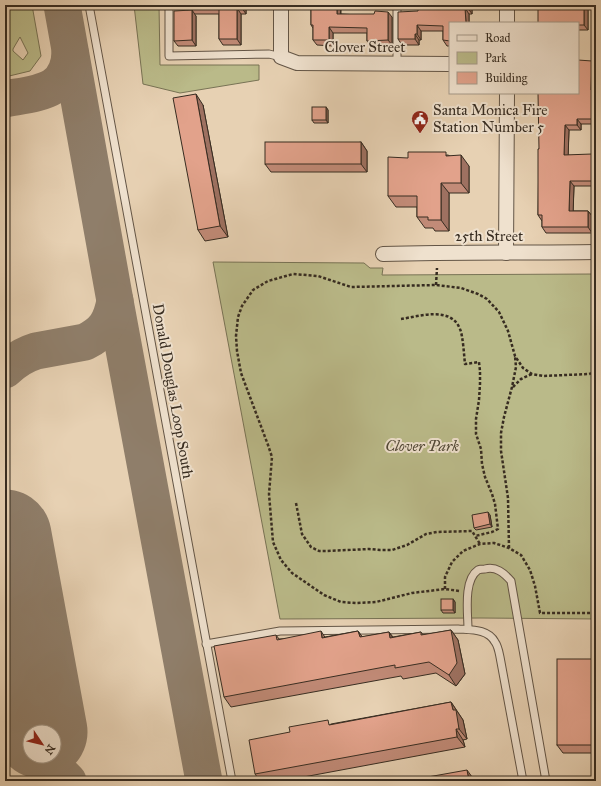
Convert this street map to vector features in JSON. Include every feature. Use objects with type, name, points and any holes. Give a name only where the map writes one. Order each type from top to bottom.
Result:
[{"type":"street","points":[[281,5],[281,57]]},
{"type":"street","points":[[507,5],[507,22]]},
{"type":"street","name":"Clover Street","points":[[281,57],[297,63],[449,64]]},
{"type":"street","points":[[506,252],[507,94]]},
{"type":"street","name":"25th Street","points":[[383,254],[437,252],[596,252]]},
{"type":"lane","name":"Donald Douglas Loop South","points":[[89,5],[232,781]]},
{"type":"lane","points":[[169,5],[169,56],[269,54],[281,57]]},
{"type":"lane","points":[[397,5],[397,64]]},
{"type":"lane","points":[[468,630],[467,592],[470,579],[478,570],[488,568],[497,569],[506,575],[511,581],[546,781]]},
{"type":"lane","points":[[206,644],[280,631],[458,629],[477,630],[489,634],[496,643],[500,657],[523,781]]},
{"type":"path","points":[[436,285],[437,268]]},
{"type":"path","points":[[467,592],[445,589],[412,593],[376,602],[341,602],[324,595],[292,573],[281,560],[273,542],[269,494],[272,457],[241,373],[237,351],[236,336],[238,317],[242,306],[253,290],[268,281],[292,274],[318,276],[351,287],[436,285],[461,288],[488,299],[499,312],[508,331],[516,356],[523,368],[532,374],[543,376],[589,374],[596,372]]},
{"type":"path","points":[[401,319],[432,314],[440,314],[448,317],[456,322],[461,330],[465,364],[479,362],[480,384],[476,434],[481,449],[485,477],[495,504],[498,529],[475,536]]},
{"type":"path","points":[[509,548],[508,498],[501,451],[501,433],[516,367],[516,356]]},
{"type":"path","points":[[512,387],[521,379],[532,374]]},
{"type":"path","points":[[296,503],[302,534],[311,547],[319,551],[362,549],[392,550],[407,545],[426,534],[437,532],[472,531],[480,544]]},
{"type":"green space","points":[[5,5],[32,5],[41,56],[30,71],[5,77]],"holes":[[[20,37],[28,53],[23,60],[13,51]]]},
{"type":"green space","points":[[134,5],[159,5],[160,65],[259,65],[259,80],[180,93],[143,84]]},
{"type":"green space","name":"Clover Park","points":[[213,262],[364,263],[370,268],[383,268],[382,275],[596,274],[596,619],[280,619]]},
{"type":"building","points":[[186,5],[242,5],[242,8],[237,8],[237,39],[219,39],[219,8],[186,8]]},
{"type":"building","points":[[311,5],[337,5],[337,14],[374,14],[375,11],[388,12],[388,40],[367,41],[367,28],[329,27],[329,40],[313,40]]},
{"type":"building","points":[[418,5],[468,5],[468,8],[465,8],[466,22],[449,22],[449,41],[443,40],[443,26],[417,25],[417,34],[415,34],[415,39],[398,39],[398,12],[418,11]]},
{"type":"building","points":[[538,5],[584,5],[584,25],[579,25],[579,22],[538,22]]},
{"type":"building","points":[[192,10],[192,40],[174,41],[174,11]]},
{"type":"building","points":[[579,60],[592,61],[591,90],[596,90],[596,119],[577,119],[577,125],[565,125],[564,155],[592,154],[592,168],[596,168],[596,186],[592,186],[592,181],[570,181],[569,211],[588,211],[588,227],[542,227],[542,215],[538,215],[538,94],[579,94]]},
{"type":"building","points":[[196,94],[220,226],[198,230],[173,98]]},
{"type":"building","points":[[312,107],[326,107],[326,120],[312,120]]},
{"type":"building","points":[[265,142],[361,142],[361,164],[265,164]]},
{"type":"building","points":[[408,152],[446,152],[446,156],[461,155],[461,183],[441,183],[441,220],[428,220],[428,217],[417,217],[417,196],[388,196],[388,157],[408,158]]},
{"type":"building","points":[[488,512],[490,524],[474,528],[472,515]]},
{"type":"building","points":[[441,599],[453,599],[453,610],[441,610]]},
{"type":"building","points":[[451,630],[457,663],[449,675],[429,662],[395,668],[395,665],[224,697],[214,646],[276,635],[277,640],[321,631],[322,638],[358,631],[360,637],[389,632],[390,638],[421,632],[421,635]]},
{"type":"building","points":[[557,659],[596,659],[596,745],[557,745]]},
{"type":"building","points":[[451,702],[453,710],[456,710],[459,729],[456,729],[457,737],[255,774],[249,740],[290,732],[289,727],[328,720],[329,725]]},
{"type":"building","points":[[467,770],[469,781],[389,781],[410,777],[411,780]]},
{"type":"taxiway","points":[[62,5],[204,781]]},
{"type":"taxiway","points":[[5,99],[29,95],[49,89],[64,76],[68,66],[70,52]]},
{"type":"taxiway","points":[[5,370],[27,354],[85,342],[92,338],[106,326],[115,301]]},
{"type":"taxiway","points":[[55,764],[58,771],[68,781]]},
{"type":"runway","points":[[5,536],[40,724]]},
{"type":"place","name":"Santa Monica Fire Station Number 5","points":[[420,134]]}]
